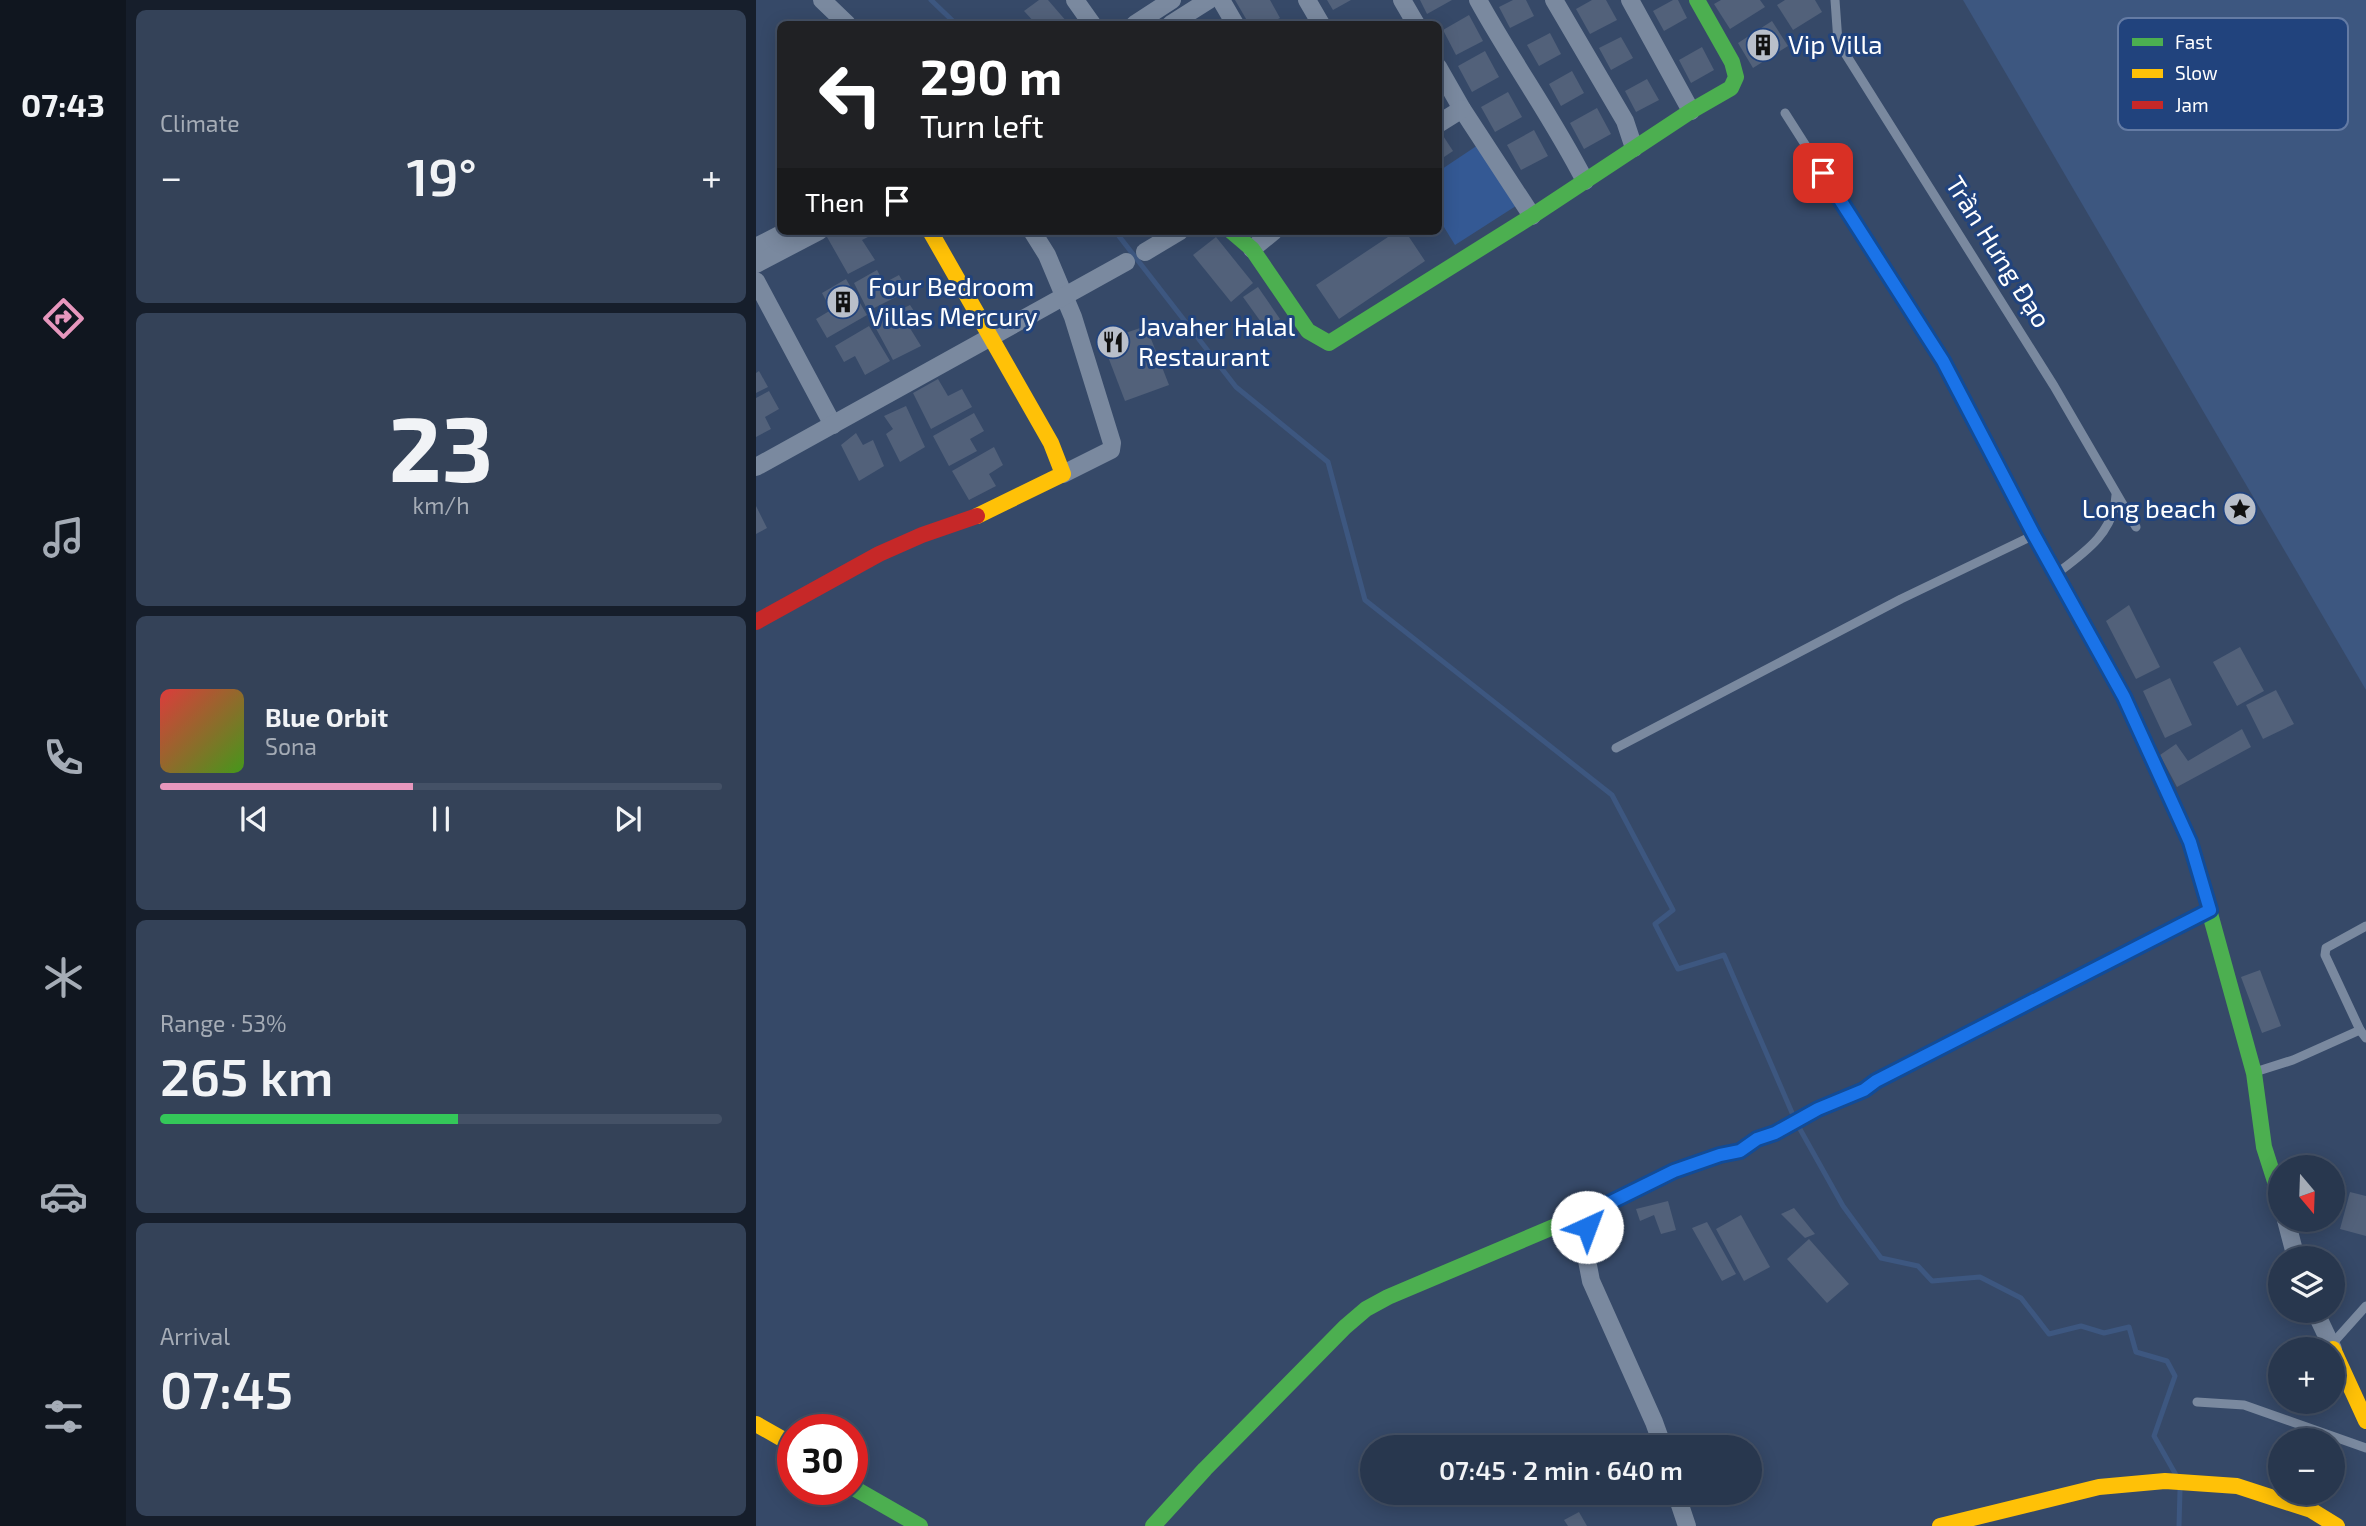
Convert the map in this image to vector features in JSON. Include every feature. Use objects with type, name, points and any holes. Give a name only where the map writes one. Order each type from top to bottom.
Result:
[{"type":"street","points":[[822,0],[844,21]]},
{"type":"street","points":[[1075,0],[1090,21]]},
{"type":"street","points":[[1140,21],[1172,0]]},
{"type":"street","points":[[1176,21],[1209,0]]},
{"type":"street","points":[[1221,0],[1233,21]]},
{"type":"street","points":[[1307,0],[1319,21]]},
{"type":"street","points":[[1402,0],[1414,21]]},
{"type":"street","points":[[1478,0],[1561,134],[1585,181]]},
{"type":"street","points":[[1554,0],[1625,121],[1634,148]]},
{"type":"street","points":[[1630,0],[1691,111]]},
{"type":"street","points":[[1236,235],[1252,249],[1308,331],[1329,343],[1731,88],[1736,77],[1732,62],[1697,0]]},
{"type":"street","points":[[1442,74],[1532,216]]},
{"type":"street","points":[[1442,122],[1462,109]]},
{"type":"street","points":[[756,247],[779,235]]},
{"type":"street","points":[[756,264],[811,235]]},
{"type":"street","points":[[932,235],[1051,443],[1063,474]]},
{"type":"street","points":[[756,622],[879,555],[922,535],[989,512],[1111,450],[1112,443],[1073,317],[1047,255],[1034,235]]},
{"type":"street","points":[[1145,252],[1173,235]]},
{"type":"street","points":[[1252,249],[1268,235]]},
{"type":"street","points":[[756,467],[991,339],[1125,262]]},
{"type":"street","points":[[756,281],[833,425]]},
{"type":"street","points":[[2210,910],[2254,1073],[2268,1160]]},
{"type":"street","points":[[1153,1526],[1205,1469],[1366,1309],[1388,1297],[1611,1203]]},
{"type":"street","points":[[1591,1212],[1584,1245],[1591,1281],[1658,1435]]},
{"type":"street","points":[[2345,1376],[2366,1421]]},
{"type":"street","points":[[756,1407],[777,1430]]},
{"type":"street","points":[[756,1424],[777,1436]]},
{"type":"street","points":[[1941,1526],[2099,1487],[2165,1480],[2237,1486],[2311,1510],[2337,1526]]},
{"type":"street","points":[[868,1497],[920,1526]]},
{"type":"lane","name":"Trần Hưng Đạo","points":[[1835,0],[1838,43],[2054,386],[2136,527]]},
{"type":"lane","points":[[1611,1203],[1674,1171],[1740,1151],[1757,1139],[1868,1088],[1876,1081],[2210,910],[2190,842],[2124,697],[2034,535],[1943,361],[1784,113]]},
{"type":"lane","points":[[2056,574],[2095,544],[2109,524],[2115,508],[2116,493]]},
{"type":"lane","points":[[1616,748],[1901,599],[2034,535]]},
{"type":"lane","points":[[2254,1073],[2363,1034],[2325,955],[2326,948],[2366,926]]},
{"type":"lane","points":[[2341,1337],[2366,1306]]},
{"type":"lane","points":[[2197,1402],[2244,1405],[2366,1448]]},
{"type":"shaded area","points":[[1963,0],[2366,0],[2366,690]]},
{"type":"shaded area","points":[[1481,143],[1519,204],[1455,245],[1442,224],[1442,169]]},
{"type":"building","points":[[1039,0],[1048,0],[1066,21],[1033,21],[1024,11]]},
{"type":"building","points":[[1235,0],[1270,0],[1280,18],[1274,21],[1247,21]]},
{"type":"building","points":[[1327,0],[1351,0],[1333,10]]},
{"type":"building","points":[[1420,0],[1452,0],[1427,14]]},
{"type":"building","points":[[1513,0],[1526,0],[1534,16],[1510,28],[1499,7]]},
{"type":"building","points":[[1592,0],[1606,0],[1617,20],[1590,34],[1576,9]]},
{"type":"building","points":[[1678,0],[1687,18],[1664,31],[1653,11]]},
{"type":"building","name":"Vip Villa","points":[[1721,0],[1760,0],[1765,7],[1730,29],[1714,4]]},
{"type":"building","name":"Vip Villa","points":[[1785,0],[1815,0],[1822,12],[1793,30],[1777,5]]},
{"type":"building","points":[[1469,15],[1483,41],[1456,55],[1443,30]]},
{"type":"building","name":"Vip Villa","points":[[1772,21],[1788,46],[1753,68],[1738,43]]},
{"type":"building","points":[[1550,33],[1561,54],[1539,66],[1527,45]]},
{"type":"building","points":[[1621,37],[1633,58],[1611,70],[1599,48]]},
{"type":"building","points":[[1702,47],[1714,70],[1691,83],[1679,60]]},
{"type":"building","points":[[1485,51],[1499,77],[1472,92],[1458,66]]},
{"type":"building","points":[[1572,71],[1584,93],[1561,106],[1549,84]]},
{"type":"building","points":[[1647,79],[1659,100],[1636,112],[1625,91]]},
{"type":"building","points":[[1508,92],[1522,117],[1495,132],[1481,107]]},
{"type":"building","points":[[1597,108],[1611,134],[1584,149],[1570,123]]},
{"type":"building","points":[[1534,130],[1548,156],[1521,170],[1507,145]]},
{"type":"building","points":[[1442,134],[1453,151],[1442,158]]},
{"type":"building","name":"Four Bedroom Villas Mercury","points":[[872,235],[862,240],[875,260],[848,274],[827,237]]},
{"type":"building","points":[[1391,235],[1408,235],[1425,261],[1339,319],[1316,285]]},
{"type":"building","points":[[1216,237],[1253,283],[1231,302],[1193,255]]},
{"type":"building","name":"Four Bedroom Villas Mercury","points":[[877,270],[884,283],[899,275],[908,291],[868,311],[854,283]]},
{"type":"building","name":"Four Bedroom Villas Mercury","points":[[846,279],[867,315],[827,338],[816,319],[831,310],[822,293]]},
{"type":"building","points":[[1258,287],[1280,319],[1266,329],[1243,297]]},
{"type":"building","name":"Four Bedroom Villas Mercury","points":[[910,305],[920,320],[908,325],[921,346],[893,360],[873,323]]},
{"type":"building","name":"Four Bedroom Villas Mercury","points":[[869,326],[890,361],[865,375],[855,356],[844,362],[835,346]]},
{"type":"building","points":[[1146,326],[1169,385],[1125,401],[1102,341]]},
{"type":"building","points":[[759,371],[768,387],[756,393],[756,373]]},
{"type":"building","name":"Four Bedroom Villas Mercury","points":[[938,379],[948,396],[962,389],[972,407],[931,429],[913,393]]},
{"type":"building","points":[[769,391],[779,409],[765,417],[771,429],[756,437],[756,398]]},
{"type":"building","name":"Four Bedroom Villas Mercury","points":[[906,406],[925,447],[900,462],[886,434],[893,429],[884,416]]},
{"type":"building","points":[[974,413],[984,431],[970,439],[977,451],[949,466],[933,436]]},
{"type":"building","points":[[856,433],[863,445],[873,440],[884,466],[859,481],[841,445]]},
{"type":"building","points":[[994,447],[1003,465],[989,474],[996,486],[969,500],[952,471]]},
{"type":"building","points":[[756,506],[767,528],[756,534]]},
{"type":"building","points":[[2129,605],[2160,667],[2136,679],[2106,621]]},
{"type":"building","points":[[2240,647],[2264,691],[2237,706],[2213,662]]},
{"type":"building","points":[[2170,678],[2192,725],[2165,738],[2143,691]]},
{"type":"building","points":[[2276,690],[2294,724],[2263,739],[2246,705]]},
{"type":"building","points":[[2242,729],[2251,747],[2177,787],[2160,755],[2176,744],[2188,761]]},
{"type":"building","points":[[2260,970],[2281,1026],[2262,1033],[2241,977]]},
{"type":"building","points":[[2350,1192],[2366,1196],[2366,1236],[2345,1230],[2345,1210]]},
{"type":"building","points":[[1668,1201],[1676,1230],[1661,1234],[1654,1215],[1640,1221],[1636,1209]]},
{"type":"building","points":[[1794,1208],[1815,1234],[1805,1238],[1781,1214]]},
{"type":"building","points":[[1741,1215],[1770,1267],[1744,1281],[1716,1229]]},
{"type":"building","points":[[1707,1222],[1736,1274],[1722,1281],[1692,1228]]},
{"type":"building","points":[[1809,1239],[1849,1284],[1827,1303],[1787,1259]]},
{"type":"building","points":[[1579,1512],[1587,1526],[1568,1526],[1564,1520]]},
{"type":"waterway","points":[[931,0],[953,21]]},
{"type":"waterway","points":[[1118,235],[1236,387],[1328,462],[1365,600],[1612,795],[1673,910],[1655,924],[1678,969],[1724,955],[1796,1122],[1843,1206],[1881,1258],[1918,1266],[1932,1281],[1980,1277],[2021,1298],[2049,1334],[2081,1326],[2104,1333],[2129,1327],[2136,1352],[2167,1361],[2175,1376],[2154,1436],[2176,1475]]},
{"type":"waterway","points":[[2179,1526],[2180,1490]]},
{"type":"traffic: fast","points":[[1236,235],[1252,249],[1308,331],[1329,343],[1731,88],[1736,77],[1732,62],[1697,0]]},
{"type":"traffic: fast","points":[[2209,910],[2254,1073],[2268,1160]]},
{"type":"traffic: fast","points":[[1153,1526],[1205,1469],[1366,1309],[1388,1297],[1610,1203]]},
{"type":"traffic: fast","points":[[868,1496],[920,1526]]},
{"type":"traffic: slow","points":[[932,235],[1051,443],[1063,474],[977,516]]},
{"type":"traffic: slow","points":[[2345,1375],[2366,1421]]},
{"type":"traffic: slow","points":[[756,1424],[777,1436]]},
{"type":"traffic: slow","points":[[1940,1526],[2099,1487],[2165,1481],[2237,1486],[2311,1510],[2337,1526]]},
{"type":"traffic: jam","points":[[756,622],[879,554],[922,535],[977,516]]},
{"type":"place","name":"Vip Villa","points":[[1763,45]]},
{"type":"place","name":"Four Bedroom Villas Mercury","points":[[843,302]]},
{"type":"place","name":"Javaher Halal Restaurant","points":[[1113,342]]},
{"type":"place","name":"Long beach","points":[[2240,509]]},
{"type":"route","points":[[1587,1227],[1591,1212],[1674,1171],[1740,1151],[1757,1139],[1868,1088],[1876,1081],[2210,910],[2190,842],[2124,697],[2034,535],[1943,361],[1823,173]]}]
